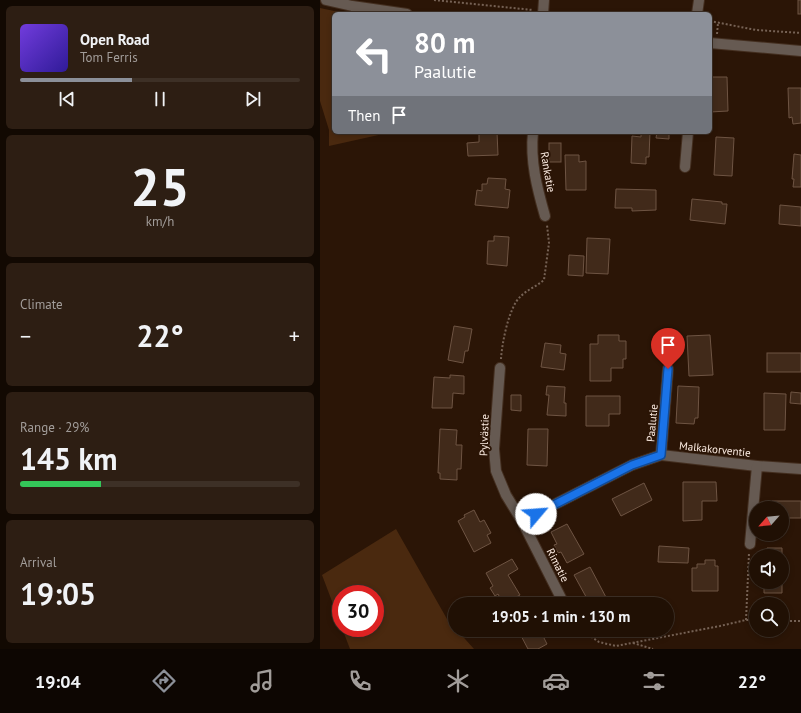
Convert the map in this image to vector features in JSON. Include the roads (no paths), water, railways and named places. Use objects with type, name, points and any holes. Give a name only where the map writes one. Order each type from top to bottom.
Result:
[{"type":"street","points":[[326,0],[352,6],[393,12]]},
{"type":"street","points":[[543,12],[544,0]]},
{"type":"street","points":[[698,12],[699,0]]},
{"type":"street","points":[[712,43],[801,51]]},
{"type":"street","name":"Rankatie","points":[[533,134],[531,148],[535,179],[545,216]]},
{"type":"street","points":[[685,167],[688,134]]},
{"type":"street","name":"Pylvästie","points":[[500,368],[494,449],[496,471],[506,496],[522,521]]},
{"type":"street","name":"Paalutie","points":[[661,455],[668,369]]},
{"type":"street","name":"Malkakorventie","points":[[522,521],[632,465],[661,455],[757,466],[801,468]]},
{"type":"street","points":[[750,544],[757,466]]},
{"type":"street","name":"Rimatie","points":[[522,521],[560,597]]}]
